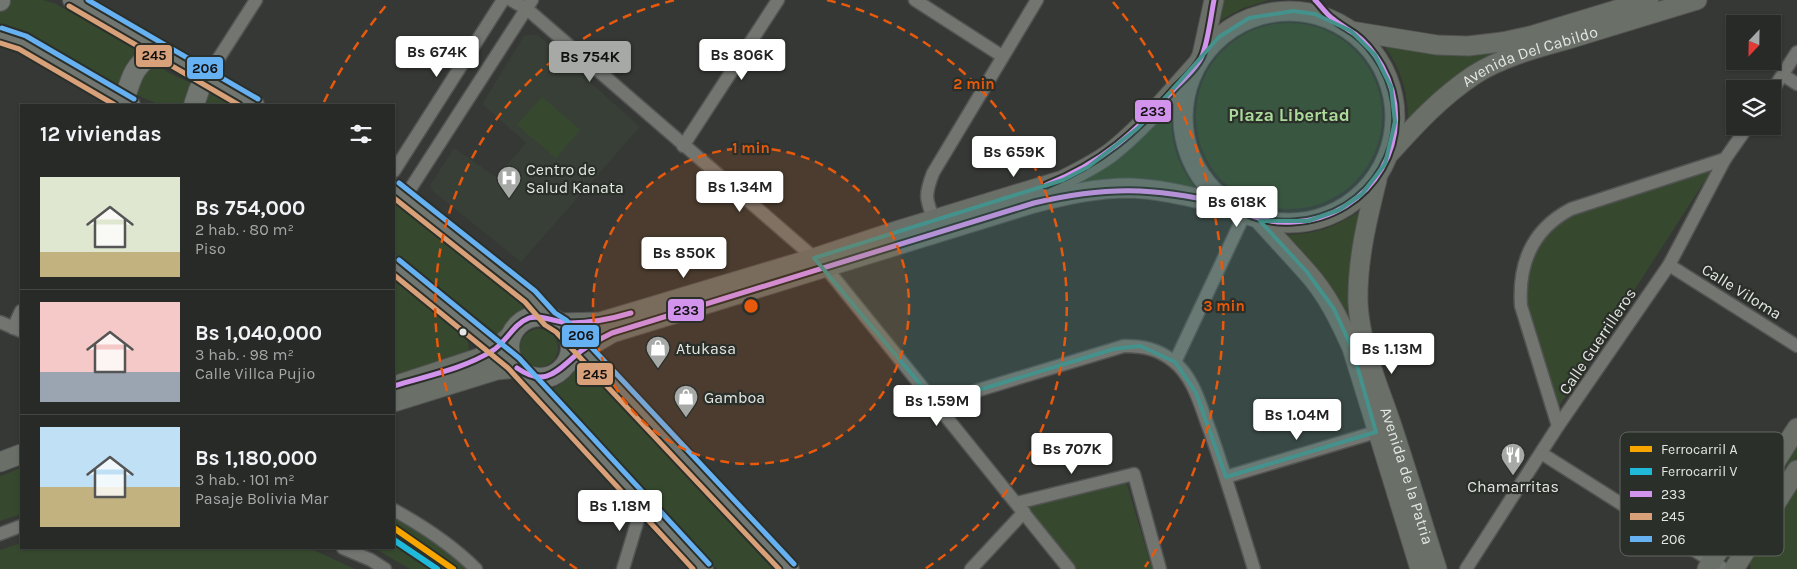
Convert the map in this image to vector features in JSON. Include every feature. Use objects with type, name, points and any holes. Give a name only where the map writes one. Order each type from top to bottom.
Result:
[{"type":"main road","points":[[73,0],[252,104]]},
{"type":"main road","points":[[0,35],[22,42],[125,104],[134,70],[158,49]]},
{"type":"main road","points":[[194,104],[206,78]]},
{"type":"main road","points":[[400,193],[530,297],[583,350],[789,569]]},
{"type":"main road","points":[[395,267],[517,368],[703,569]]},
{"type":"main road","points":[[537,317],[557,324],[569,339],[570,349],[568,360],[560,370],[540,378],[529,376],[517,368],[509,353],[509,343],[518,325],[537,317]]},
{"type":"street","points":[[206,78],[256,0]]},
{"type":"street","points":[[395,169],[503,0]]},
{"type":"street","points":[[511,0],[530,4],[683,146],[820,263],[936,403],[1069,569]]},
{"type":"street","points":[[683,146],[778,0]]},
{"type":"street","points":[[915,0],[1002,56]]},
{"type":"street","points":[[934,220],[928,204],[926,191],[933,173],[1037,0]]},
{"type":"street","points":[[1199,60],[1214,0]]},
{"type":"street","points":[[557,324],[600,322],[1075,193],[1130,188],[1160,191],[1291,223],[1324,217],[1354,201],[1378,176],[1388,156],[1393,139],[1395,104],[1385,70],[1375,55],[1364,42],[1343,26],[1315,0]]},
{"type":"street","name":"Avenida Del Cabildo","points":[[1343,26],[1407,41],[1468,46],[1530,36],[1650,0]]},
{"type":"street","name":"Avenida Del Cabildo","points":[[1388,156],[1428,112],[1450,92],[1476,74],[1536,49],[1697,0]]},
{"type":"street","points":[[400,193],[530,4]]},
{"type":"street","points":[[560,370],[583,350],[612,333],[820,263],[934,220],[1063,180],[1088,167],[1110,152],[1138,128],[1214,41],[1229,29],[1249,18],[1271,12],[1293,11],[1315,14],[1343,26]]},
{"type":"street","points":[[1780,80],[1797,52]]},
{"type":"street","name":"Avenida de la Patria","points":[[1199,60],[1187,86],[1183,108],[1184,131],[1190,153],[1200,174],[1209,186],[1245,212],[1307,272],[1334,309],[1352,348],[1376,432],[1420,569]]},
{"type":"street","points":[[1783,75],[1797,84]]},
{"type":"street","name":"Calle Guerrilleros","points":[[1466,569],[1558,426],[1669,264],[1725,159],[1742,135]]},
{"type":"street","points":[[1558,426],[1521,306],[1522,271],[1531,248],[1544,228],[1556,217],[1571,209],[1725,159]]},
{"type":"street","name":"Avenida de la Patria","points":[[1378,176],[1363,240],[1359,271],[1358,303],[1362,335],[1369,362],[1390,421],[1437,569]]},
{"type":"street","points":[[1174,362],[1245,212]]},
{"type":"street","name":"Calle Viloma","points":[[1669,264],[1797,346]]},
{"type":"street","points":[[0,322],[17,329],[20,316]]},
{"type":"street","points":[[395,386],[479,358],[496,349],[512,334]]},
{"type":"street","points":[[936,403],[1124,346],[1140,346],[1156,350],[1174,362],[1186,376],[1196,393],[1226,476],[1254,569]]},
{"type":"street","points":[[395,402],[497,370],[517,368]]},
{"type":"street","points":[[1784,450],[1797,428]]},
{"type":"street","points":[[1226,476],[1376,432]]},
{"type":"street","points":[[0,462],[20,454]]},
{"type":"street","points":[[1541,454],[1620,505]]},
{"type":"street","points":[[1784,490],[1797,470]]},
{"type":"street","points":[[970,569],[1020,507],[1134,474],[1160,569]]},
{"type":"street","points":[[623,569],[643,503]]},
{"type":"street","points":[[395,511],[445,543],[476,569]]},
{"type":"street","points":[[0,534],[20,526]]},
{"type":"street","points":[[345,549],[371,560],[385,569]]},
{"type":"street","points":[[1699,556],[1715,566]]},
{"type":"street","points":[[1734,569],[1742,556]]},
{"type":"highlighted area","points":[[1293,11],[1315,14],[1351,31],[1375,55],[1391,87],[1395,122],[1385,164],[1362,194],[1339,210],[1308,221],[1260,221],[1307,272],[1334,309],[1352,348],[1376,432],[1226,477],[1196,393],[1175,362],[1140,346],[1114,349],[936,403],[814,258],[1063,180],[1088,167],[1138,128],[1219,37],[1249,18]]},
{"type":"shaded area","points":[[538,35],[640,127],[521,262],[435,193],[431,189],[431,184],[454,148],[496,177],[526,143],[482,104],[524,36]]},
{"type":"green space","points":[[0,0],[43,0],[56,4],[142,52],[121,88],[28,34],[0,25]]},
{"type":"green space","points":[[1222,0],[1269,0],[1243,8],[1217,22]]},
{"type":"green space","points":[[1289,23],[1307,25],[1324,30],[1333,34],[1355,50],[1371,72],[1375,81],[1380,98],[1382,116],[1380,134],[1375,151],[1371,160],[1355,182],[1333,198],[1324,202],[1307,207],[1289,209],[1271,207],[1254,202],[1245,198],[1223,182],[1207,160],[1203,151],[1198,134],[1196,116],[1198,98],[1203,81],[1207,72],[1223,50],[1245,34],[1254,30],[1271,25]]},
{"type":"green space","points":[[1382,42],[1517,47],[1408,123],[1405,89],[1399,71]]},
{"type":"green space","points":[[155,65],[191,83],[192,87],[186,104],[158,104],[137,95],[135,88],[148,66]]},
{"type":"green space","points":[[208,90],[232,104],[200,104]]},
{"type":"green space","points":[[542,97],[580,130],[556,158],[517,125]]},
{"type":"green space","points":[[1170,108],[1176,153],[1184,171],[1198,192],[1055,189]]},
{"type":"green space","points":[[1713,168],[1558,408],[1527,305],[1525,291],[1527,272],[1538,244],[1562,218]]},
{"type":"green space","points":[[395,201],[527,308],[509,319],[497,336],[395,253]]},
{"type":"green space","points":[[1363,209],[1357,340],[1280,235],[1303,234],[1324,229],[1343,221]]},
{"type":"green space","points":[[395,281],[464,336],[468,341],[469,352],[395,379]]},
{"type":"green space","points":[[539,329],[546,330],[552,335],[557,341],[557,355],[552,361],[546,366],[539,367],[532,366],[526,361],[521,355],[520,348],[521,341],[526,335],[532,330]]},
{"type":"green space","points":[[581,362],[774,569],[717,569],[550,390],[568,379]]},
{"type":"green space","points":[[1797,443],[1797,457],[1784,477],[1784,464]]},
{"type":"green space","points":[[20,468],[20,514],[0,521],[0,476]]},
{"type":"green space","points":[[1797,481],[1797,569],[1751,569],[1749,560],[1751,556],[1784,556],[1784,502]]},
{"type":"green space","points":[[1120,482],[1127,485],[1152,569],[1075,569],[1026,507]]},
{"type":"green space","points":[[395,515],[427,534],[471,569],[410,569],[376,549],[395,549]]},
{"type":"green space","points":[[20,543],[20,549],[311,549],[355,569],[0,569],[0,550]]},
{"type":"green space","points":[[1727,556],[1733,556],[1728,561],[1725,559]]},
{"type":"rail line","name":"A","points":[[395,529],[453,569]]},
{"type":"rail line","name":"V","points":[[395,541],[437,569]]},
{"type":"transit line","name":"206","points":[[88,0],[258,99]]},
{"type":"transit line","name":"233","points":[[1046,185],[1084,167],[1117,145],[1146,119],[1190,73],[1197,65],[1204,50],[1214,0]]},
{"type":"transit line","name":"233","points":[[517,368],[527,374],[544,377],[559,370],[588,346],[612,333],[1034,203],[1060,197],[1107,191],[1175,194],[1225,204],[1257,218],[1283,222],[1321,217],[1346,206],[1366,189],[1382,169],[1392,145],[1396,119],[1393,93],[1382,66],[1370,49],[1359,37],[1330,17],[1315,0]]},
{"type":"transit line","name":"245","points":[[69,6],[237,104]]},
{"type":"transit line","name":"206","points":[[2,28],[26,36],[134,99]]},
{"type":"transit line","name":"245","points":[[0,43],[19,49],[113,104]]},
{"type":"transit line","name":"206","points":[[399,183],[535,291],[555,313],[566,320],[794,564]]},
{"type":"transit line","name":"245","points":[[395,199],[525,302],[545,325],[556,332],[779,569]]},
{"type":"transit line","name":"206","points":[[399,260],[519,358],[709,564]]},
{"type":"transit line","name":"245","points":[[395,276],[508,368],[693,569]]},
{"type":"transit line","name":"233","points":[[395,386],[444,372],[481,357],[497,348],[518,325],[529,318],[539,317],[565,323],[578,323],[631,313]]},
{"type":"place","name":"Centro de Salud Kanata","points":[[509,199]]},
{"type":"place","name":"Atukasa","points":[[658,369]]},
{"type":"place","name":"Gamboa","points":[[686,418]]},
{"type":"place","name":"Chamarritas","points":[[1513,476]]},
{"type":"district","name":"Plaza Libertad","points":[[1289,115]]}]
